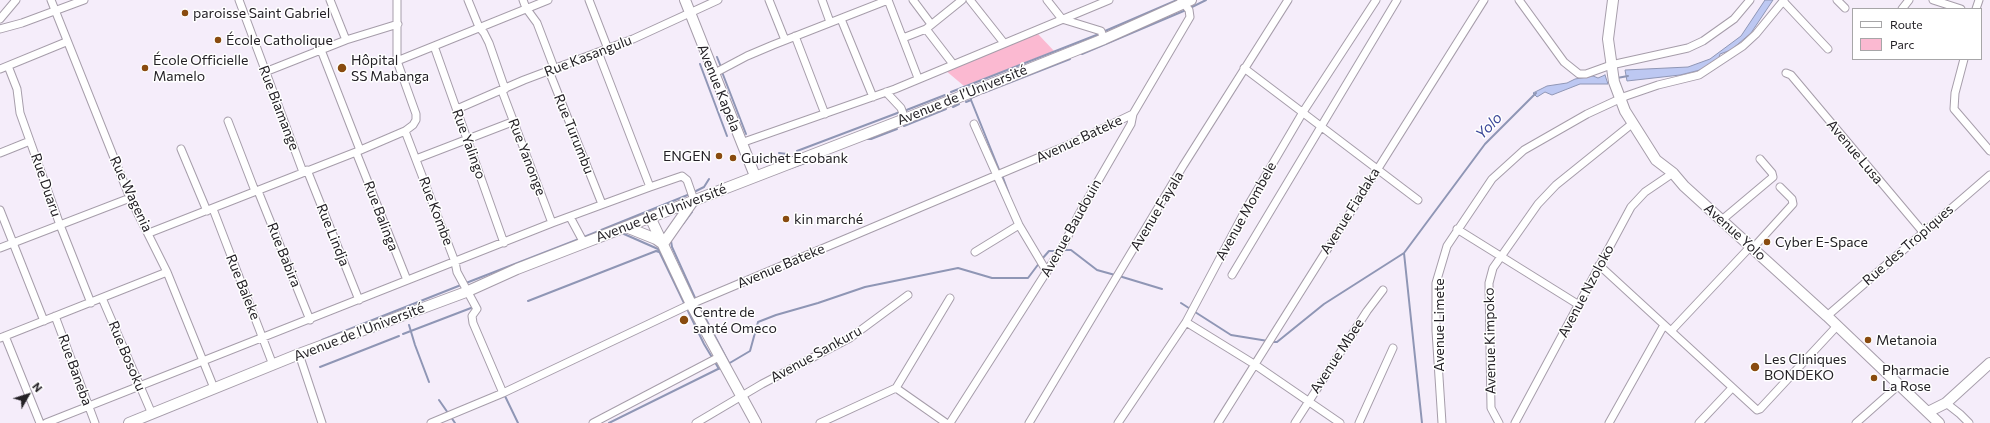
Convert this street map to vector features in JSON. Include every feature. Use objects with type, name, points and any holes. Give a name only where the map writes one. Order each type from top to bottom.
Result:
[{"type":"main road","name":"Avenue Kapela","points":[[685,0],[754,176]]},
{"type":"main road","name":"Avenue Yolo","points":[[1612,0],[1608,39],[1612,73],[1620,98],[1633,123],[1656,160],[1673,173],[1684,186],[1723,220],[1900,384],[1939,423]]},
{"type":"main road","name":"Avenue de l’Université","points":[[129,423],[299,354],[466,292],[584,243],[1104,39],[1185,1]]},
{"type":"main road","points":[[662,244],[694,200]]},
{"type":"main road","points":[[650,217],[691,304],[756,423]]},
{"type":"main road","points":[[626,227],[656,239],[662,244]]},
{"type":"main road","points":[[1928,412],[1946,403],[1990,363]]},
{"type":"street","points":[[0,19],[16,0]]},
{"type":"street","name":"Rue Wagenia","points":[[51,0],[66,42],[130,198],[149,233],[167,272],[202,362],[214,388]]},
{"type":"street","points":[[0,29],[84,0]]},
{"type":"street","name":"Rue Biamange","points":[[239,0],[265,72],[305,171]]},
{"type":"street","points":[[330,0],[346,40]]},
{"type":"street","points":[[149,233],[358,151],[405,131],[413,125],[416,120],[416,114],[397,61],[397,0]]},
{"type":"street","name":"Rue Yanonge","points":[[468,0],[479,27],[489,43],[512,122],[552,223]]},
{"type":"street","name":"Rue Turumbu","points":[[523,0],[526,8],[537,23],[553,65],[549,71],[602,204]]},
{"type":"street","points":[[397,61],[548,0]]},
{"type":"street","points":[[589,0],[608,49]]},
{"type":"street","name":"Rue Kasangulu","points":[[457,109],[549,71],[608,49],[718,0]]},
{"type":"street","points":[[769,0],[785,40]]},
{"type":"street","points":[[822,0],[830,22]]},
{"type":"street","points":[[713,74],[747,56],[794,36],[841,19],[876,2],[888,0],[918,78]]},
{"type":"street","points":[[913,0],[928,27],[953,64]]},
{"type":"street","points":[[903,38],[928,27],[962,0]]},
{"type":"street","points":[[970,0],[1004,43]]},
{"type":"street","points":[[1047,0],[1062,19],[1101,31],[1104,39]]},
{"type":"street","points":[[741,143],[886,92],[1109,0]]},
{"type":"street","name":"Avenue Fayala","points":[[1029,423],[1244,68],[1288,0]]},
{"type":"street","name":"Avenue Mombele","points":[[1118,423],[1192,313],[1246,209],[1303,112],[1376,0]]},
{"type":"street","points":[[1232,275],[1323,127],[1397,0]]},
{"type":"street","name":"Avenue Fiadaka","points":[[1218,423],[1270,338],[1484,0]]},
{"type":"street","points":[[1519,0],[1564,62],[1572,70],[1579,74],[1612,73],[1688,48],[1703,41],[1734,18],[1750,0]]},
{"type":"street","points":[[1784,0],[1828,49]]},
{"type":"street","name":"Avenue Limete","points":[[1442,423],[1436,331],[1436,283],[1447,246],[1492,179],[1524,150],[1563,127],[1620,98],[1658,85],[1699,75],[1743,46],[1756,34],[1784,0]]},
{"type":"street","points":[[1838,0],[1845,8]]},
{"type":"street","points":[[1903,8],[1909,0]]},
{"type":"street","points":[[1932,0],[1958,8]]},
{"type":"street","name":"Avenue Baudouin","points":[[950,423],[1063,246],[1079,214],[1131,124],[1133,114],[1190,17],[1185,1]]},
{"type":"street","points":[[841,19],[873,97]]},
{"type":"street","points":[[265,72],[346,40],[398,24]]},
{"type":"street","points":[[794,36],[825,114]]},
{"type":"street","points":[[0,69],[66,42]]},
{"type":"street","name":"Rue Yalingo","points":[[434,46],[504,243]]},
{"type":"street","name":"Rue Balinga","points":[[321,50],[406,280]]},
{"type":"street","points":[[598,52],[650,187]]},
{"type":"street","points":[[1964,60],[1955,93],[1954,109],[1990,151]]},
{"type":"street","name":"Rue Duaru","points":[[8,66],[17,89],[20,113],[60,225],[91,302]]},
{"type":"street","points":[[1244,68],[1418,200]]},
{"type":"street","name":"Avenue Lusa","points":[[1786,73],[1791,76],[1923,232]]},
{"type":"street","points":[[886,92],[901,108],[905,118]]},
{"type":"street","name":"Avenue Bateke","points":[[431,423],[503,393],[691,304],[1099,132],[1133,114]]},
{"type":"street","name":"Rue Babira","points":[[228,121],[310,320]]},
{"type":"street","points":[[416,159],[512,122]]},
{"type":"street","name":"Avenue Kimpoko","points":[[1499,423],[1491,408],[1489,283],[1493,268],[1538,204],[1552,190],[1633,123]]},
{"type":"street","points":[[974,124],[1018,225],[1047,272]]},
{"type":"street","name":"Rue Kombe","points":[[405,131],[466,292],[477,309],[472,316],[474,323],[503,393]]},
{"type":"street","points":[[0,153],[30,141]]},
{"type":"street","name":"Rue Baleke","points":[[181,149],[210,210],[264,338],[273,365]]},
{"type":"street","points":[[1723,220],[1773,177],[1772,173],[1760,159]]},
{"type":"street","name":"Rue Lindja","points":[[305,171],[359,300]]},
{"type":"street","name":"Avenue Nzoloko","points":[[1515,423],[1631,207],[1645,192],[1673,173]]},
{"type":"street","name":"Rue des Tropiques","points":[[1826,316],[1990,175]]},
{"type":"street","points":[[46,423],[140,385],[310,320],[406,280],[552,223],[650,187],[682,176],[687,180],[694,200]]},
{"type":"street","points":[[1671,331],[1793,204],[1792,199],[1780,187]]},
{"type":"street","points":[[0,248],[130,198]]},
{"type":"street","points":[[0,210],[44,321]]},
{"type":"street","points":[[570,217],[584,243]]},
{"type":"street","points":[[975,252],[1018,225]]},
{"type":"street","points":[[1457,229],[1579,305]]},
{"type":"street","points":[[1600,265],[1755,409],[1760,409],[1837,326]]},
{"type":"street","points":[[40,423],[2,337],[167,272]]},
{"type":"street","name":"Avenue Mbee","points":[[1295,423],[1363,316],[1383,290]]},
{"type":"street","name":"Avenue Sankuru","points":[[696,423],[762,384],[850,338],[908,294]]},
{"type":"street","name":"Rue Bosoku","points":[[102,298],[152,414]]},
{"type":"street","points":[[820,423],[896,388],[950,298]]},
{"type":"street","name":"Rue Baneba","points":[[55,316],[95,423]]},
{"type":"street","points":[[1186,322],[1254,364],[1340,423]]},
{"type":"street","points":[[1609,423],[1664,325]]},
{"type":"street","points":[[1359,423],[1393,348]]},
{"type":"street","points":[[299,354],[322,423]]},
{"type":"street","points":[[593,423],[722,362]]},
{"type":"street","points":[[1856,423],[1900,384]]},
{"type":"street","points":[[896,388],[946,423]]},
{"type":"street","points":[[1700,423],[1732,388]]},
{"type":"street","points":[[1946,403],[1969,423]]},
{"type":"green space","points":[[1038,34],[1054,51],[964,86],[945,70]]},
{"type":"water","points":[[1765,0],[1773,0],[1751,33],[1731,50],[1720,54],[1718,61],[1704,69],[1680,75],[1627,81],[1625,70],[1688,67],[1710,59],[1741,36]]},
{"type":"water","points":[[1605,75],[1608,84],[1580,84],[1552,95],[1545,92],[1537,97],[1533,93],[1547,86],[1567,83],[1575,79],[1593,76],[1598,78]]},
{"type":"waterway","points":[[1105,31],[1177,0]]},
{"type":"waterway","points":[[1190,8],[1206,0]]},
{"type":"waterway","points":[[1082,54],[1186,10]]},
{"type":"waterway","points":[[951,92],[1099,34]]},
{"type":"waterway","points":[[717,57],[721,67]]},
{"type":"waterway","points":[[983,93],[1070,59]]},
{"type":"waterway","points":[[700,64],[727,136]]},
{"type":"waterway","points":[[722,72],[746,134]]},
{"type":"waterway","name":"Yolo","points":[[1617,78],[1628,76]]},
{"type":"waterway","name":"Yolo","points":[[1422,423],[1404,253],[1485,144],[1536,93]]},
{"type":"waterway","points":[[971,100],[971,98],[980,94]]},
{"type":"waterway","points":[[904,111],[945,95]]},
{"type":"waterway","points":[[966,102],[971,100],[1000,172]]},
{"type":"waterway","points":[[953,107],[959,104]]},
{"type":"waterway","points":[[904,126],[946,109]]},
{"type":"waterway","points":[[797,151],[900,112]]},
{"type":"waterway","points":[[866,139],[871,139],[897,129]]},
{"type":"waterway","points":[[779,153],[787,154]]},
{"type":"waterway","points":[[788,169],[816,159]]},
{"type":"waterway","points":[[1002,175],[1009,194]]},
{"type":"waterway","points":[[694,192],[704,187],[709,179]]},
{"type":"waterway","points":[[584,237],[690,194]]},
{"type":"waterway","points":[[683,224],[692,212]]},
{"type":"waterway","points":[[624,234],[658,249],[685,305]]},
{"type":"waterway","points":[[466,283],[579,239]]},
{"type":"waterway","points":[[671,241],[672,247],[696,300]]},
{"type":"waterway","points":[[1062,250],[1071,250],[1097,270],[1115,275]]},
{"type":"waterway","points":[[528,301],[656,251],[659,252]]},
{"type":"waterway","points":[[1042,259],[1049,251],[1058,251]]},
{"type":"waterway","points":[[1272,342],[1277,342],[1324,304],[1404,253]]},
{"type":"waterway","points":[[728,364],[750,351],[758,322],[776,315],[865,287],[958,268],[992,278],[1028,278],[1040,262]]},
{"type":"waterway","points":[[1119,276],[1162,289]]},
{"type":"waterway","points":[[322,340],[461,285]]},
{"type":"waterway","points":[[1181,303],[1231,335],[1268,341]]},
{"type":"waterway","points":[[698,304],[729,363]]},
{"type":"waterway","points":[[403,334],[471,308]]},
{"type":"waterway","points":[[688,311],[704,344],[719,369]]},
{"type":"waterway","points":[[409,325],[429,382]]},
{"type":"waterway","points":[[320,367],[399,336]]},
{"type":"waterway","points":[[609,423],[722,367]]},
{"type":"waterway","points":[[504,394],[518,423]]},
{"type":"waterway","points":[[439,400],[448,413]]},
{"type":"waterway","points":[[451,417],[455,423]]},
{"type":"place","name":"paroisse Saint Gabriel","points":[[185,13]]},
{"type":"place","name":"École Catholique","points":[[218,40]]},
{"type":"place","name":"École Officielle Mamelo","points":[[145,68]]},
{"type":"place","name":"Hôpital SS Mabanga","points":[[342,68]]},
{"type":"place","name":"ENGEN","points":[[719,156]]},
{"type":"place","name":"Guichet Ecobank","points":[[733,158]]},
{"type":"place","name":"kin marché","points":[[786,219]]},
{"type":"place","name":"Cyber E-Space","points":[[1767,242]]},
{"type":"place","name":"Centre de santé Omeco","points":[[684,320]]},
{"type":"place","name":"Metanoia","points":[[1868,340]]},
{"type":"place","name":"Les Cliniques BONDEKO","points":[[1755,367]]},
{"type":"place","name":"Pharmacie La Rose","points":[[1874,378]]}]
